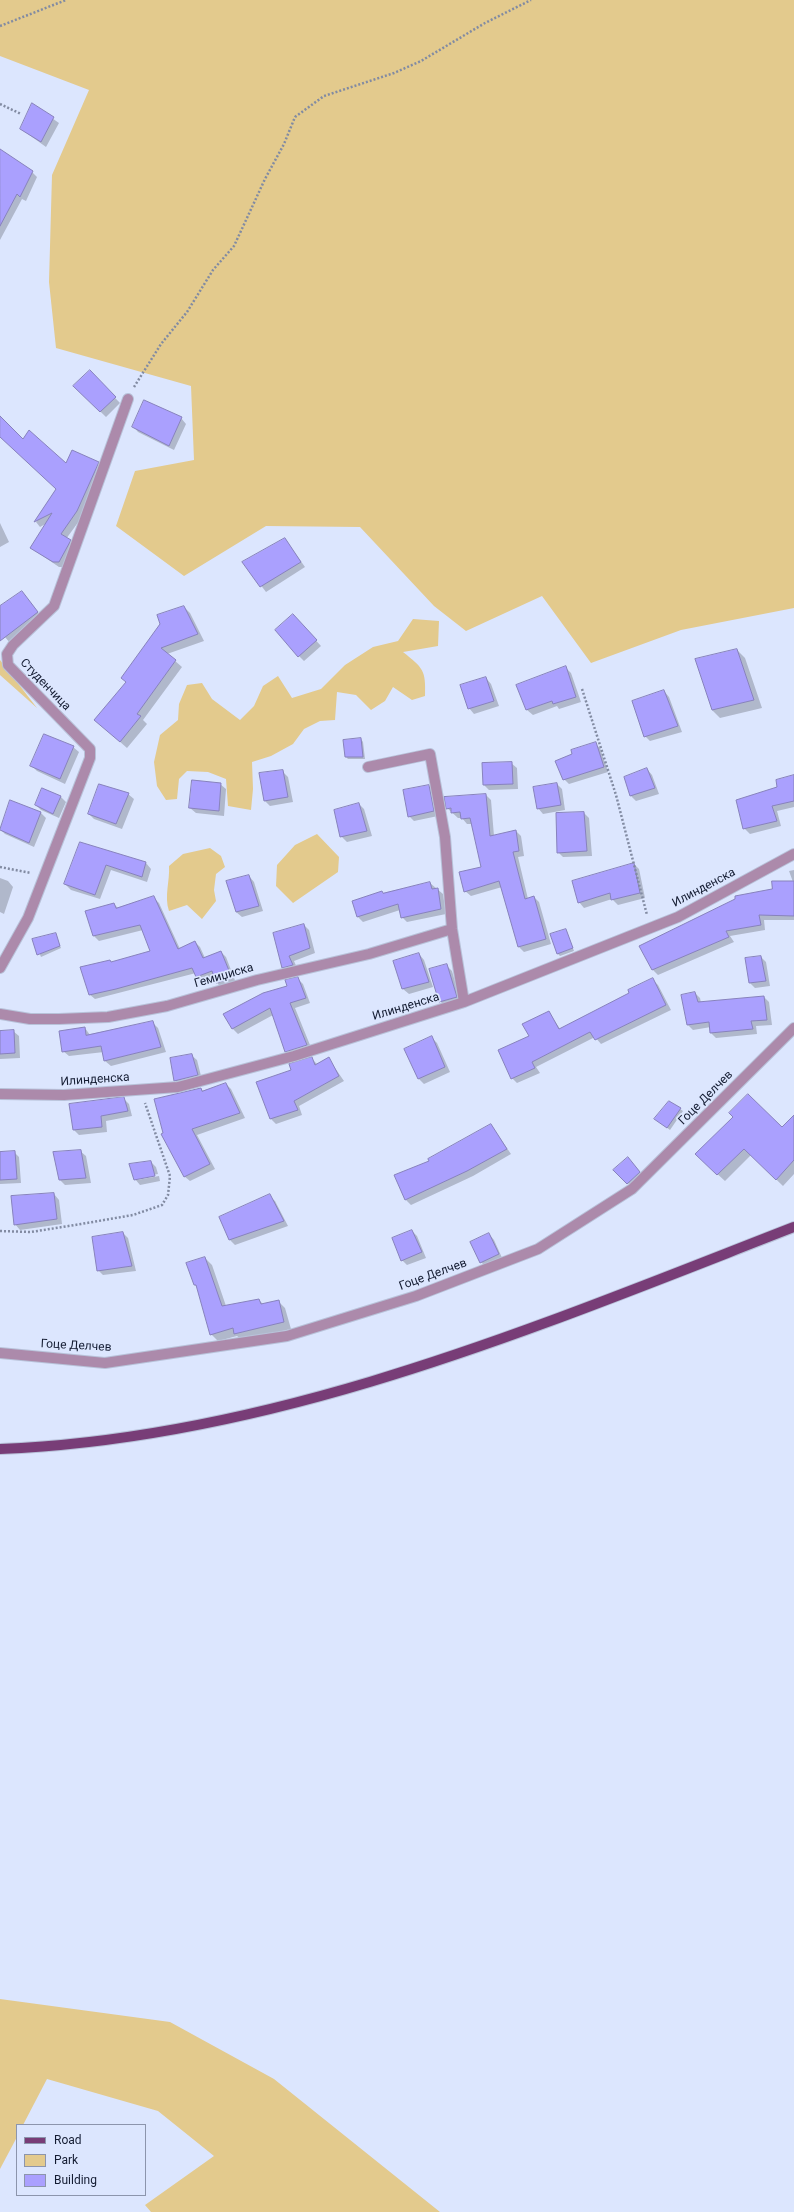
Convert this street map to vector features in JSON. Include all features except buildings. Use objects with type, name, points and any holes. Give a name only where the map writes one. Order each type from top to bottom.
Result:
[{"type":"main road","points":[[0,1449],[78,1444],[134,1437],[229,1418],[396,1375],[492,1343],[794,1227]]},
{"type":"street","name":"Студенчица","points":[[0,968],[28,918],[90,758],[90,749],[8,665],[3,652],[13,645],[54,606],[128,399]]},
{"type":"street","points":[[368,767],[430,754],[444,837],[452,929],[464,1002]]},
{"type":"street","name":"Илинденска","points":[[0,1094],[64,1095],[178,1087],[287,1058],[464,1002],[678,917],[794,854]]},
{"type":"street","name":"Гемиџиска","points":[[0,1014],[30,1019],[108,1017],[160,1007],[257,980],[369,954],[452,929]]},
{"type":"street","name":"Гоце Делчев","points":[[0,1353],[105,1363],[287,1336],[416,1296],[538,1249],[632,1189],[794,1028]]},
{"type":"path","points":[[0,26],[66,0]]},
{"type":"path","points":[[128,399],[138,378],[161,344],[187,312],[213,270],[234,246],[265,179],[284,144],[295,117],[324,96],[394,73],[421,61],[485,23],[531,0]]},
{"type":"path","points":[[0,104],[20,114]]},
{"type":"path","points":[[582,689],[616,795],[651,927]]},
{"type":"path","points":[[0,867],[44,876]]},
{"type":"path","points":[[0,1231],[31,1232],[81,1224],[134,1215],[162,1205],[168,1195],[170,1176],[140,1090]]},
{"type":"green space","points":[[0,0],[794,0],[794,608],[681,630],[591,663],[542,596],[466,631],[434,606],[360,527],[266,526],[184,576],[116,526],[135,471],[194,460],[191,386],[56,348],[49,282],[52,175],[89,90],[0,56]]},
{"type":"green space","points":[[413,619],[439,621],[438,646],[403,652],[422,670],[425,680],[425,696],[412,700],[393,687],[385,701],[371,710],[356,695],[337,692],[335,720],[320,721],[304,729],[293,744],[271,756],[252,762],[253,789],[251,810],[228,806],[226,779],[208,772],[187,771],[179,779],[177,799],[166,800],[157,786],[154,762],[160,735],[178,720],[179,704],[187,685],[202,683],[212,699],[240,720],[254,706],[263,686],[278,676],[292,698],[321,689],[345,665],[373,647],[398,641]]},
{"type":"green space","points":[[0,660],[37,708],[0,675]]},
{"type":"green space","points":[[317,834],[339,857],[338,872],[293,903],[276,886],[277,865],[295,845]]},
{"type":"green space","points":[[210,848],[221,856],[225,867],[216,874],[214,890],[216,901],[202,919],[187,905],[169,911],[167,894],[169,866],[183,854]]},
{"type":"green space","points":[[0,1999],[170,2022],[274,2079],[440,2212],[151,2212],[145,2205],[214,2156],[158,2111],[47,2079],[24,2124],[16,2124],[16,2139],[0,2169]]}]
